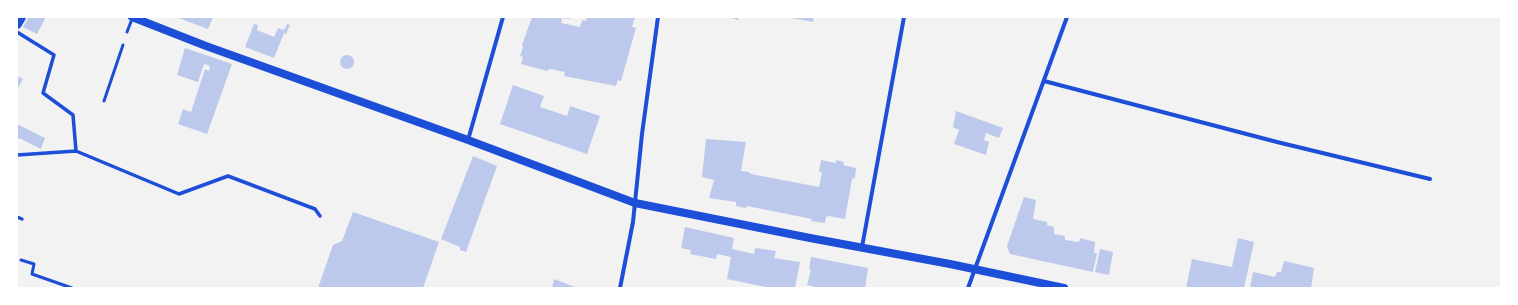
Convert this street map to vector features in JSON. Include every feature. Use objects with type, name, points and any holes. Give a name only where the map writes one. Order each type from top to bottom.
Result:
[{"type":"main road","points":[[17,24],[21,17]]},
{"type":"main road","points":[[132,17],[206,46],[468,140],[635,203],[976,269],[1064,288]]},
{"type":"street","points":[[468,140],[503,17]]},
{"type":"street","points":[[620,288],[633,222],[644,116],[658,17]]},
{"type":"street","points":[[862,248],[904,17]]},
{"type":"street","points":[[968,288],[1067,17]]},
{"type":"street","points":[[17,32],[54,55],[43,93],[73,114],[76,151]]},
{"type":"street","points":[[1044,81],[1278,142],[1430,179]]},
{"type":"street","points":[[17,155],[76,151],[179,194],[228,176],[315,209],[320,216]]},
{"type":"street","points":[[17,217],[22,220]]},
{"type":"lane","points":[[128,32],[132,17]]},
{"type":"lane","points":[[104,101],[123,45]]},
{"type":"lane","points":[[21,260],[34,264],[32,274],[72,288]]},
{"type":"building","points":[[29,17],[46,17],[37,34],[23,27]]},
{"type":"building","points":[[176,17],[213,17],[208,29]]},
{"type":"building","points":[[532,17],[570,17],[570,19],[562,18],[561,23],[580,27],[583,20],[586,21],[587,17],[635,17],[632,27],[636,28],[621,81],[618,80],[616,86],[564,76],[565,72],[550,69],[547,71],[521,64],[523,57],[520,56],[523,47],[522,45]]},
{"type":"building","points":[[728,17],[739,17],[738,20]]},
{"type":"building","points":[[786,17],[814,17],[813,22]]},
{"type":"building","points":[[254,24],[258,25],[257,30],[274,37],[278,28],[284,30],[287,24],[290,25],[286,34],[284,33],[274,58],[245,47]]},
{"type":"building","points":[[185,48],[232,64],[207,134],[178,124],[183,109],[191,112],[205,69],[209,71],[210,66],[204,64],[198,82],[177,75]]},
{"type":"building","points":[[347,55],[352,57],[354,62],[352,67],[347,69],[342,67],[340,62],[342,57]]},
{"type":"building","points":[[17,76],[23,79],[18,88],[17,87]]},
{"type":"building","points":[[513,85],[544,96],[540,107],[567,116],[570,106],[600,116],[587,154],[500,124]]},
{"type":"building","points":[[956,111],[1003,128],[999,138],[986,133],[984,140],[989,142],[986,155],[954,144],[959,130],[953,127]]},
{"type":"building","points":[[17,124],[45,138],[41,149],[19,138],[17,142]]},
{"type":"building","points":[[706,139],[746,142],[741,171],[749,172],[751,174],[819,187],[822,172],[819,172],[821,160],[836,163],[836,160],[844,162],[843,165],[856,168],[855,178],[852,179],[845,219],[829,216],[826,217],[825,223],[811,221],[812,219],[747,206],[746,208],[736,206],[736,202],[709,198],[714,180],[702,177]]},
{"type":"building","points":[[473,156],[497,166],[466,252],[460,250],[460,247],[441,239]]},
{"type":"building","points":[[1024,197],[1036,200],[1033,219],[1047,222],[1047,225],[1054,227],[1054,234],[1065,236],[1065,240],[1079,242],[1080,238],[1095,242],[1094,253],[1097,253],[1093,272],[1010,254],[1007,246]]},
{"type":"building","points":[[353,212],[439,242],[423,288],[318,288],[333,245],[342,241]]},
{"type":"building","points":[[685,227],[734,238],[732,249],[754,254],[755,248],[776,251],[774,258],[800,262],[795,288],[771,288],[727,279],[731,257],[717,254],[716,259],[690,254],[691,250],[681,248]]},
{"type":"building","points":[[1238,238],[1254,242],[1244,288],[1186,288],[1192,259],[1232,267]]},
{"type":"building","points":[[1100,249],[1113,252],[1109,275],[1095,272]]},
{"type":"building","points":[[811,257],[868,268],[865,288],[812,288],[813,286],[807,285],[811,270],[809,270]]},
{"type":"building","points":[[1284,261],[1314,268],[1311,288],[1250,288],[1253,272],[1275,277],[1277,272],[1281,272]]},
{"type":"building","points":[[554,279],[577,288],[552,288]]}]
